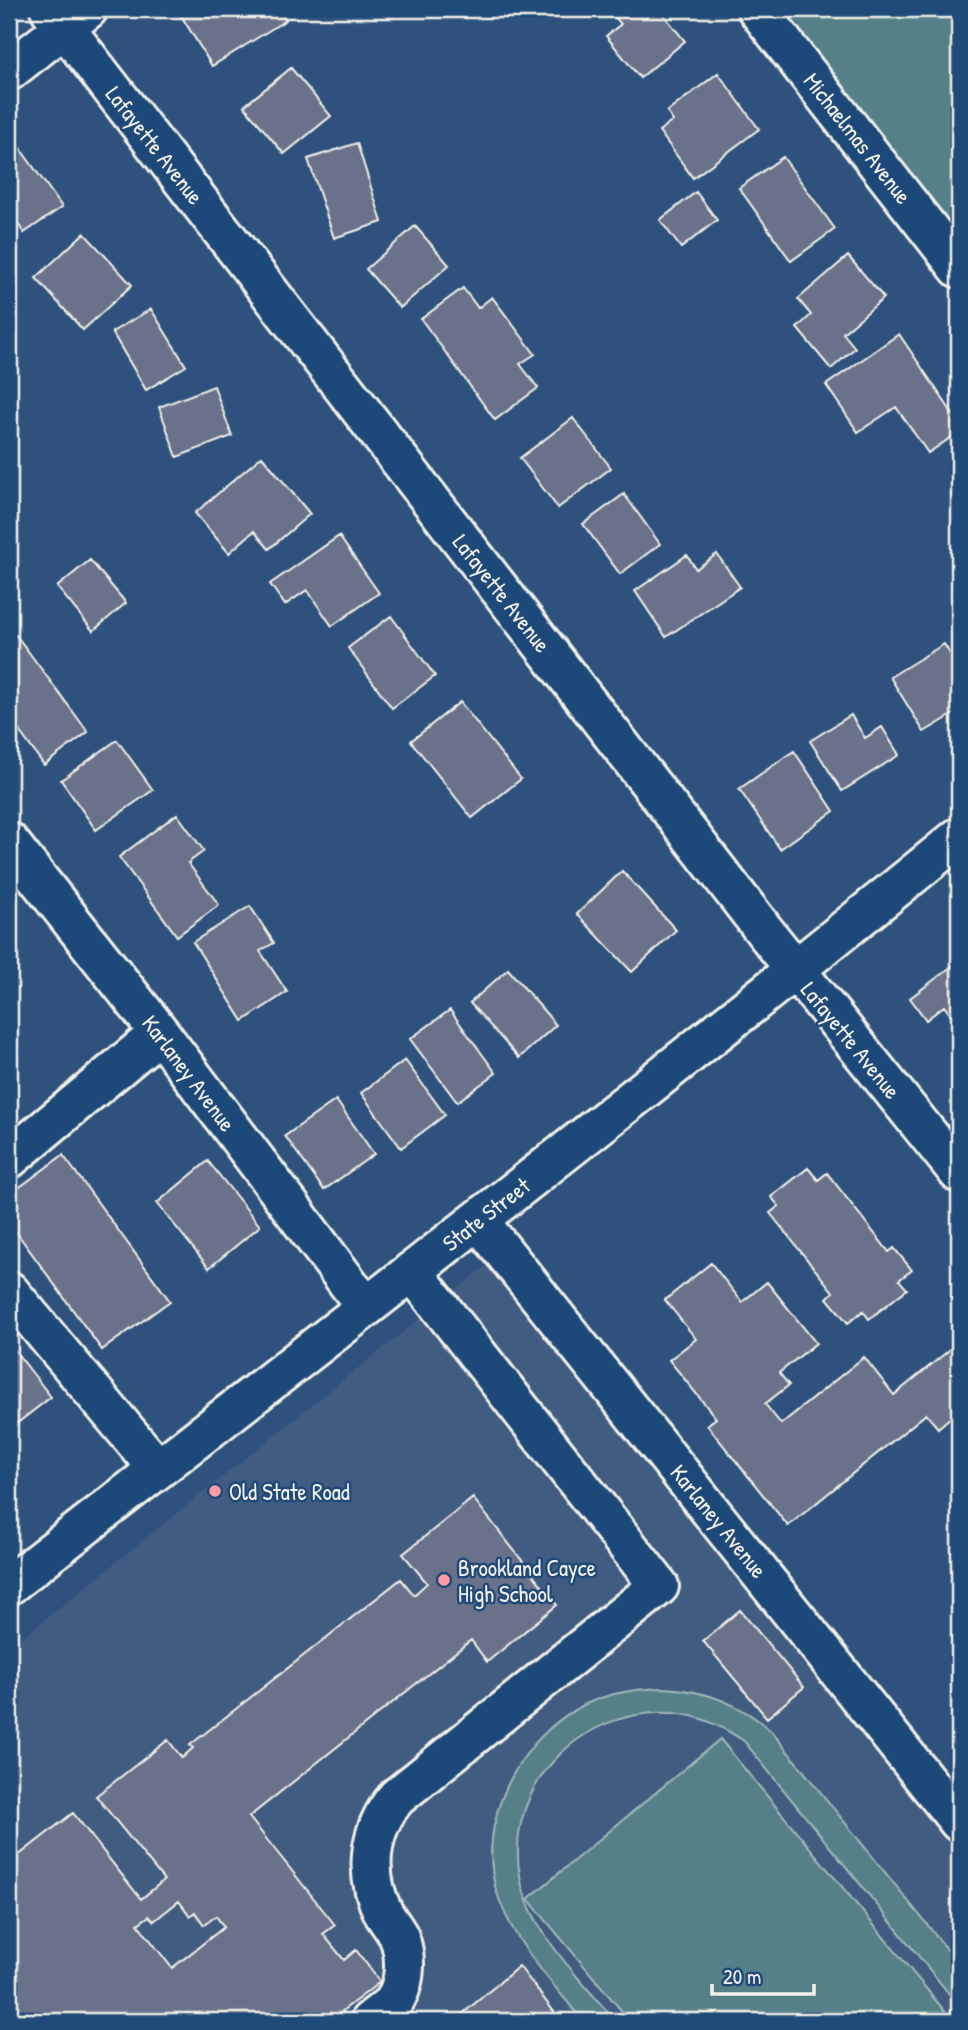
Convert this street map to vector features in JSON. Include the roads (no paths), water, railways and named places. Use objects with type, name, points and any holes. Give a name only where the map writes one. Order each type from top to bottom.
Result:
[{"type":"street","name":"Michaelmas Avenue","points":[[757,9],[959,268]]},
{"type":"street","points":[[9,71],[67,15]]},
{"type":"street","name":"Lafayette Avenue","points":[[67,15],[795,971],[959,1173]]},
{"type":"street","name":"State Street","points":[[9,1584],[479,1220],[795,971],[959,837]]},
{"type":"street","name":"Karlaney Avenue","points":[[9,842],[160,1033],[366,1307]]},
{"type":"street","points":[[9,1159],[160,1033]]},
{"type":"street","name":"Karlaney Avenue","points":[[479,1220],[959,1822]]},
{"type":"street","points":[[370,2021],[397,1998],[404,1969],[404,1954],[398,1936],[384,1914],[373,1875],[373,1842],[385,1811],[397,1797],[659,1586],[412,1271]]},
{"type":"street","points":[[9,1291],[158,1469]]},
{"type":"place","name":"Old State Road","points":[[215,1491]]},
{"type":"place","name":"Brookland Cayce High School","points":[[444,1580]]}]
